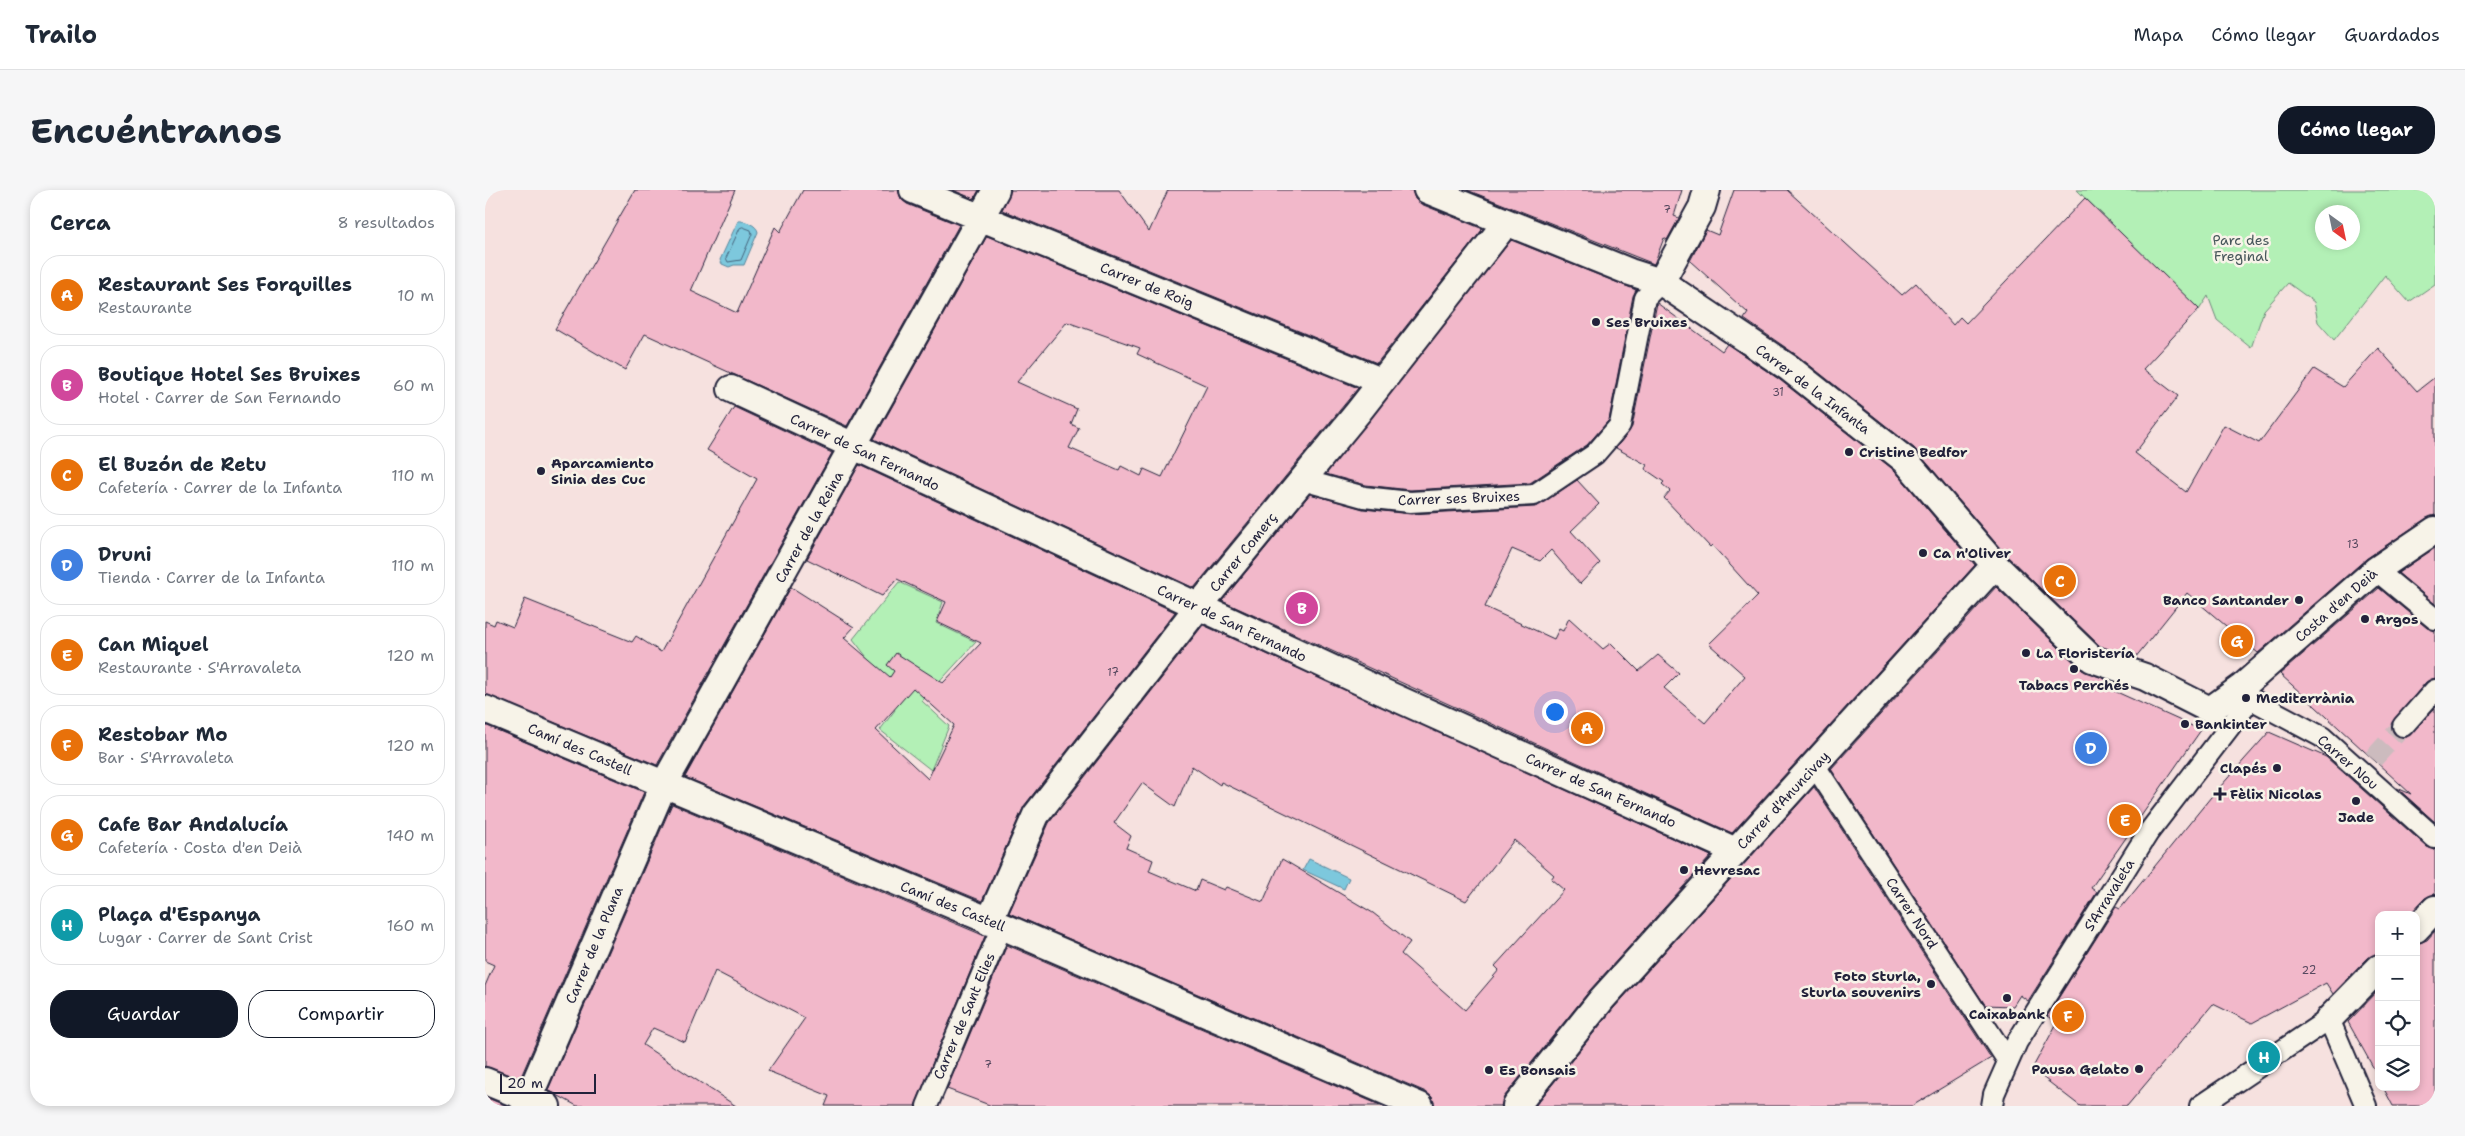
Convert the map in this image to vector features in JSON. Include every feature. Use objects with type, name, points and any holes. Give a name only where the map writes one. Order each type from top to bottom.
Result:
[{"type":"street","name":"Carrer de Roig","points":[[913,190],[1381,381]]},
{"type":"street","name":"Carrer de la Reina","points":[[663,784],[995,190]]},
{"type":"street","name":"Carrer de la Infanta","points":[[1427,190],[1505,223],[1630,272],[1661,282],[1789,368],[1905,460],[1995,565],[2092,659],[2145,677],[2210,710],[2247,693]]},
{"type":"street","points":[[1661,282],[1701,207],[1707,190]]},
{"type":"street","name":"Carrer Comerç","points":[[995,924],[1036,815],[1198,607],[1303,480],[1505,223]]},
{"type":"street","name":"Carrer ses Bruixes","points":[[1303,480],[1364,498],[1410,502],[1534,494],[1595,454],[1620,425],[1645,298],[1661,282]]},
{"type":"street","name":"Carrer de San Fernando","points":[[731,389],[1198,607],[1736,851]]},
{"type":"street","name":"Costa d'en Deià","points":[[2247,693],[2376,570],[2435,530]]},
{"type":"street","name":"Carrer d'Anuncivay","points":[[1516,1106],[1602,999],[1995,565]]},
{"type":"street","points":[[2376,570],[2435,619]]},
{"type":"street","points":[[2403,726],[2435,690]]},
{"type":"street","name":"Carrer Nou","points":[[2247,693],[2367,766],[2435,838]]},
{"type":"street","name":"S'Arravaleta","points":[[1992,1106],[1994,1094],[2017,1042],[2148,833],[2247,693]]},
{"type":"street","name":"Camí des Castell","points":[[485,709],[1420,1106]]},
{"type":"street","name":"Carrer Nord","points":[[1815,766],[2008,1061]]},
{"type":"street","name":"Carrer de la Plana","points":[[534,1103],[663,784]]},
{"type":"street","points":[[2420,925],[2435,909]]},
{"type":"street","name":"Carrer de Sant Elies","points":[[927,1106],[995,924]]},
{"type":"street","points":[[2199,1106],[2329,1019],[2375,972]]},
{"type":"street","points":[[2329,1019],[2366,1106]]},
{"type":"street","points":[[485,1081],[534,1103]]},
{"type":"green space","name":"Parc des Freginal","points":[[2077,190],[2435,190],[2435,284],[2409,302],[2385,275],[2334,340],[2318,322],[2314,302],[2288,283],[2264,310],[2251,348],[2217,320],[2208,296],[2199,310]]},
{"type":"green space","points":[[899,582],[943,602],[936,623],[976,642],[922,701],[949,726],[931,770],[880,730],[895,710],[879,691],[876,669],[853,639]]},
{"type":"water","points":[[738,221],[750,224],[758,232],[744,265],[729,267],[722,264],[720,260]]},
{"type":"water","points":[[1309,859],[1349,878],[1344,889],[1303,870]]},
{"type":"building","points":[[635,190],[735,190],[691,291],[737,313],[775,227],[780,232],[803,190],[898,190],[901,199],[907,204],[959,225],[847,426],[645,334],[625,370],[555,329]]},
{"type":"building","points":[[953,190],[979,190],[974,199]]},
{"type":"building","points":[[1011,190],[1119,190],[1149,232],[1168,190],[1412,190],[1415,199],[1421,204],[1483,229],[1377,363],[1002,210]]},
{"type":"building","points":[[1467,190],[1682,190],[1674,216],[1679,218],[1667,240],[1664,238],[1654,264]]},
{"type":"building","points":[[1734,190],[1787,190],[1902,295],[1916,283],[1953,325],[1960,317],[1966,323],[2085,198],[2199,309],[2143,369],[2178,396],[2135,453],[2186,492],[2224,425],[2259,443],[2314,369],[2343,387],[2378,348],[2417,391],[2435,377],[2435,515],[2427,518],[2366,559],[2258,653],[2187,593],[2135,658],[2100,646],[2006,555],[1914,448],[1798,356],[1744,319],[1748,313],[1690,261],[1706,230],[1718,235]]},
{"type":"building","points":[[987,236],[1358,388],[1194,588],[874,439]],"holes":[[[1067,322],[1140,348],[1137,354],[1207,386],[1162,477],[1144,469],[1141,476],[1121,466],[1119,470],[1069,448],[1079,428],[1071,424],[1077,409],[1017,382]]]},
{"type":"building","points":[[1511,240],[1636,290],[1633,296],[1609,420],[1587,445],[1530,483],[1410,490],[1366,485],[1326,474]]},
{"type":"building","points":[[1657,303],[1722,351],[1727,344],[1780,380],[1895,471],[1975,565],[1732,833],[1222,601],[1310,494],[1363,509],[1411,514],[1535,507],[1577,480],[1599,504],[1571,531],[1600,563],[1580,584],[1551,550],[1540,561],[1512,549],[1485,607],[1554,639],[1559,629],[1563,631],[1569,618],[1603,649],[1611,643],[1639,671],[1658,655],[1679,673],[1664,688],[1705,723],[1745,676],[1709,644],[1758,596],[1712,545],[1710,547],[1664,498],[1670,491],[1662,484],[1664,482],[1645,469],[1647,465],[1616,448],[1632,427]]},
{"type":"building","points":[[734,407],[832,453],[657,765],[485,694],[485,621],[494,625],[496,620],[513,627],[525,599],[632,642],[636,636],[661,652],[757,479],[707,450]]},
{"type":"building","points":[[859,465],[1175,612],[1024,806],[982,901],[685,777],[791,587],[854,627],[844,638],[890,677],[894,671],[887,665],[896,653],[943,683],[981,643],[937,622],[946,602],[897,579],[882,596],[807,559]],"holes":[[[913,688],[954,725],[928,779],[876,730]]]},
{"type":"building","points":[[2435,548],[2435,604],[2398,573]]},
{"type":"building","points":[[1996,587],[2082,670],[2115,683],[2110,689],[2201,730],[2091,888],[2097,892],[2028,1001],[2020,995],[2013,1006],[1985,1005],[1831,769]]},
{"type":"building","points":[[2379,588],[2427,628],[2435,631],[2435,678],[2426,682],[2391,724],[2396,735],[2407,737],[2435,708],[2435,822],[2397,788],[2411,794],[2280,674]]},
{"type":"building","points":[[1203,625],[1711,856],[1590,990],[1504,1097],[1501,1106],[1435,1106],[1432,1097],[1426,1092],[1009,913],[1049,823]],"holes":[[[1192,766],[1220,785],[1221,782],[1466,901],[1514,840],[1554,875],[1551,879],[1564,890],[1495,966],[1499,970],[1465,1010],[1401,954],[1410,942],[1373,913],[1282,859],[1263,902],[1226,887],[1224,890],[1200,880],[1196,891],[1149,871],[1153,860],[1126,848],[1131,836],[1114,823],[1142,783],[1175,807]]]},
{"type":"building","points":[[485,725],[644,792],[520,1079],[485,1066],[485,986],[494,965],[485,961]]},
{"type":"building","points":[[2269,732],[2326,757],[2427,847],[2435,850],[2435,894],[2425,898],[2413,911],[2375,911],[2375,955],[2368,958],[2333,994],[2326,983],[2252,1023],[2213,1004],[2127,1106],[2080,1106],[2032,1069],[2057,1023],[2047,1016],[2116,907],[2120,909],[2211,797]]},
{"type":"building","points":[[1814,787],[1991,1058],[1912,1106],[1535,1106],[1613,1009]]},
{"type":"building","points":[[672,804],[985,936],[915,1106],[825,1106],[829,1096],[768,1071],[805,1018],[715,971],[685,1042],[653,1028],[643,1045],[736,1106],[577,1106],[548,1090]]},
{"type":"building","points":[[2435,931],[2435,1106],[2393,1106],[2385,1091],[2420,1091],[2420,943],[2427,940]]},
{"type":"building","points":[[1007,945],[1382,1106],[992,1106],[947,1089]]},
{"type":"building","points":[[2375,994],[2375,1071],[2348,1022]]},
{"type":"building","points":[[485,1097],[507,1106],[485,1106]]},
{"type":"tunnel","points":[[2373,759],[2403,726]]},
{"type":"place","name":"Ses Bruixes","points":[[1596,322]]},
{"type":"place","name":"Cristine Bedfor","points":[[1849,452]]},
{"type":"place","name":"Aparcamiento Sinia des Cuc","points":[[541,471]]},
{"type":"place","name":"Ca n'Oliver","points":[[1923,553]]},
{"type":"place","name":"El Buzón de Retu","points":[[2060,581]]},
{"type":"place","name":"Banco Santander","points":[[2299,600]]},
{"type":"place","name":"Boutique Hotel Ses Bruixes","points":[[1302,608]]},
{"type":"place","name":"Argos","points":[[2365,619]]},
{"type":"place","name":"Cafe Bar Andalucía","points":[[2237,641]]},
{"type":"place","name":"La Floristería","points":[[2026,653]]},
{"type":"place","name":"Tabacs Perchés","points":[[2074,669]]},
{"type":"place","name":"Mediterrània","points":[[2246,698]]},
{"type":"place","name":"Bankinter","points":[[2185,724]]},
{"type":"place","name":"Restaurant Ses Forquilles","points":[[1587,728]]},
{"type":"place","name":"Druni","points":[[2091,748]]},
{"type":"place","name":"Clapés","points":[[2277,768]]},
{"type":"place","name":"Fèlix Nicolas","points":[[2220,794]]},
{"type":"place","name":"Jade","points":[[2356,801]]},
{"type":"place","name":"Can Miquel","points":[[2125,820]]},
{"type":"place","name":"Hevresac","points":[[1684,870]]},
{"type":"place","name":"Foto Sturla, Sturla souvenirs","points":[[1931,984]]},
{"type":"place","name":"Caixabank","points":[[2007,998]]},
{"type":"place","name":"Restobar Mo","points":[[2068,1016]]},
{"type":"place","name":"Plaça d'Espanya","points":[[2264,1057]]},
{"type":"place","name":"Pausa Gelato","points":[[2139,1069]]},
{"type":"place","name":"Es Bonsais","points":[[1489,1070]]}]
